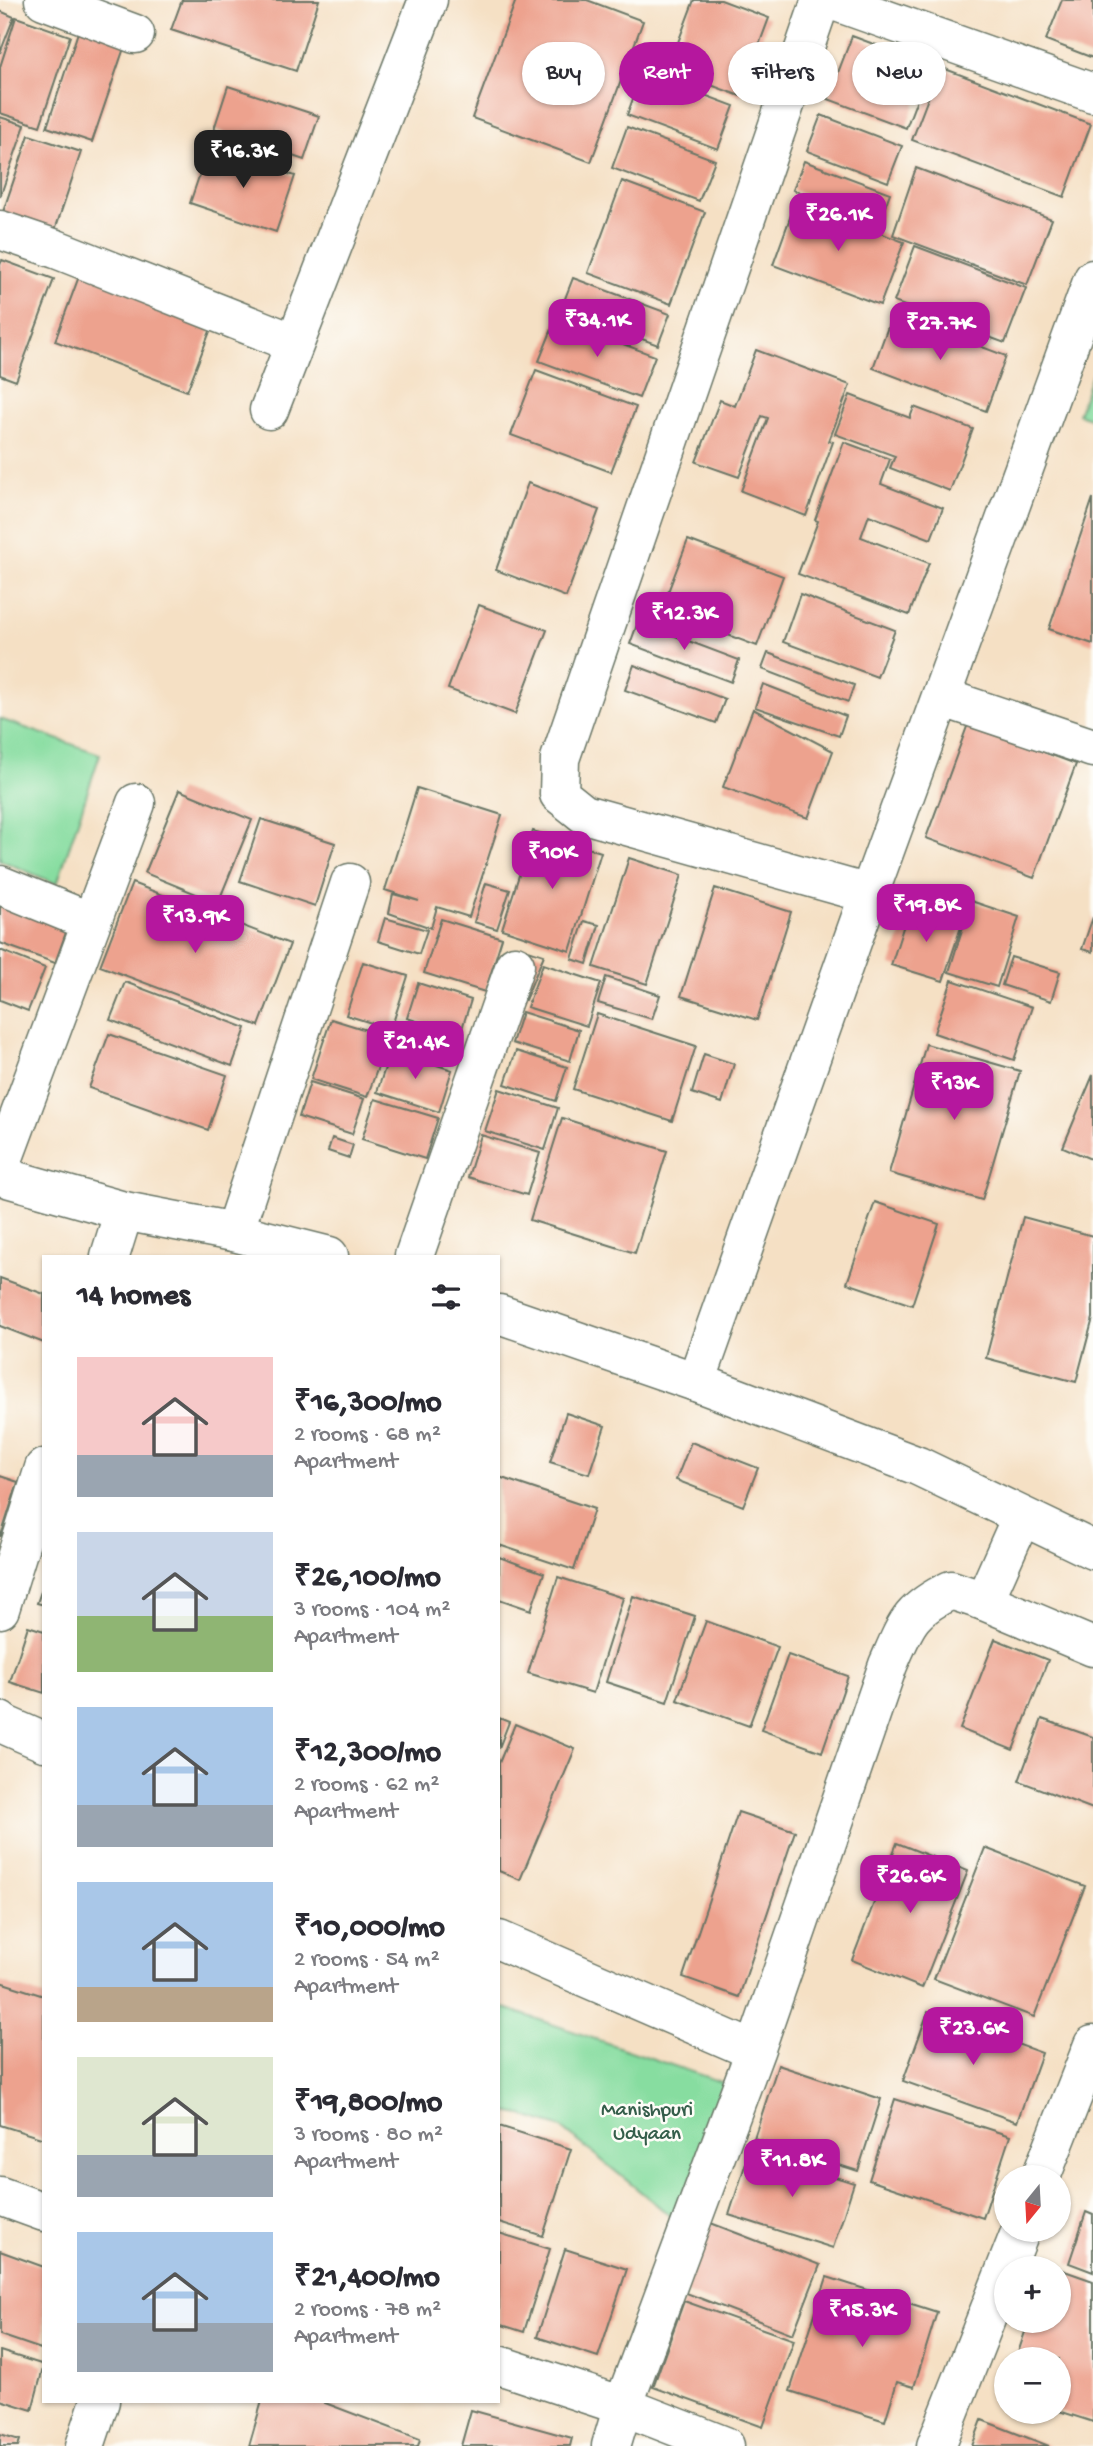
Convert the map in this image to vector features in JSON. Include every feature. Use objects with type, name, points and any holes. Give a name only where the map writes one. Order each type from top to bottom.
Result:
[{"type":"street","points":[[44,0],[135,34]]},
{"type":"street","points":[[269,410],[428,0]]},
{"type":"street","points":[[821,0],[560,759],[559,794],[584,814],[869,894]]},
{"type":"street","points":[[831,0],[1093,93]]},
{"type":"street","points":[[0,230],[56,249],[294,342]]},
{"type":"street","points":[[696,1382],[869,894],[1093,279]]},
{"type":"street","points":[[941,697],[1093,748]]},
{"type":"street","points":[[0,1168],[136,803]]},
{"type":"street","points":[[234,1232],[350,883]]},
{"type":"street","points":[[0,885],[91,922]]},
{"type":"street","points":[[414,1255],[515,965]]},
{"type":"street","points":[[0,1176],[124,1211],[234,1232],[325,1255]]},
{"type":"street","points":[[110,1255],[124,1211]]},
{"type":"street","points":[[500,1314],[696,1382],[918,1466],[1021,1518],[1093,1550]]},
{"type":"street","points":[[0,1609],[42,1474]]},
{"type":"street","points":[[984,1601],[1021,1518]]},
{"type":"street","points":[[611,2446],[623,2406],[755,2051],[884,1678],[908,1620],[927,1601],[951,1590],[1093,1647]]},
{"type":"street","points":[[0,1721],[42,1741]]},
{"type":"street","points":[[500,1940],[755,2051]]},
{"type":"street","points":[[1046,2165],[1093,2045]]},
{"type":"street","points":[[0,2196],[42,2211]]},
{"type":"street","points":[[936,2446],[1016,2242]]},
{"type":"street","points":[[500,2365],[623,2406],[725,2446]]},
{"type":"street","points":[[85,2446],[99,2403]]},
{"type":"green space","points":[[1093,372],[1093,419],[1078,414]]},
{"type":"green space","points":[[0,719],[100,754],[57,884],[0,860]]},
{"type":"green space","name":"Manishpuri Udyaan","points":[[500,2006],[727,2084],[678,2222],[562,2128],[500,2111]]},
{"type":"building","points":[[182,0],[319,0],[296,71],[171,30]]},
{"type":"building","points":[[516,0],[587,0],[643,21],[635,42],[619,42],[619,86],[591,162],[472,118]]},
{"type":"building","points":[[694,0],[721,0],[769,18],[760,42],[728,42],[728,92],[714,86],[714,42],[678,42]]},
{"type":"building","points":[[1062,0],[1093,0],[1093,58],[1046,40]]},
{"type":"building","points":[[0,11],[14,17],[0,53]]},
{"type":"building","points":[[16,17],[70,36],[40,126],[0,113],[0,67]]},
{"type":"building","points":[[81,23],[127,39],[92,142],[47,127]]},
{"type":"building","points":[[852,36],[868,42],[852,42],[852,105],[915,105],[906,128],[838,103],[838,73]]},
{"type":"building","points":[[946,69],[1091,124],[1064,197],[912,140],[925,105],[946,105]]},
{"type":"building","points":[[228,86],[319,116],[304,160],[214,129]]},
{"type":"building","points":[[714,99],[734,106],[718,149],[627,115],[631,105],[714,105]]},
{"type":"building","points":[[821,115],[902,146],[888,182],[807,151]]},
{"type":"building","points":[[0,117],[25,125],[0,197]]},
{"type":"building","points":[[627,127],[715,160],[699,201],[612,168]]},
{"type":"building","points":[[29,135],[81,152],[53,236],[1,218]]},
{"type":"building","points":[[209,147],[295,176],[276,232],[190,203]]},
{"type":"building","points":[[804,161],[890,193],[879,223],[793,190]]},
{"type":"building","points":[[916,168],[1052,219],[1027,285],[893,235]]},
{"type":"building","points":[[622,181],[705,212],[671,304],[588,273]]},
{"type":"building","points":[[796,201],[904,242],[880,305],[773,265]]},
{"type":"building","points":[[915,246],[1026,288],[1005,343],[894,302]]},
{"type":"building","points":[[2,260],[54,279],[16,381],[0,375]]},
{"type":"building","points":[[84,263],[217,313],[187,391],[55,341]]},
{"type":"building","points":[[573,278],[670,314],[658,345],[561,309]]},
{"type":"building","points":[[893,313],[1006,356],[986,411],[873,368]]},
{"type":"building","points":[[556,319],[655,356],[639,398],[539,361]]},
{"type":"building","points":[[756,350],[850,385],[806,516],[741,491],[768,418],[762,416],[739,477],[696,462],[720,400],[735,406]]},
{"type":"building","points":[[536,370],[636,407],[611,472],[511,435]]},
{"type":"building","points":[[850,395],[910,418],[914,407],[973,429],[950,491],[890,468],[895,456],[835,434]]},
{"type":"building","points":[[844,442],[890,459],[881,484],[943,508],[931,539],[869,515],[861,537],[929,563],[909,615],[798,574]]},
{"type":"building","points":[[528,483],[599,510],[566,597],[496,570]]},
{"type":"building","points":[[1093,498],[1093,644],[1049,629]]},
{"type":"building","points":[[688,540],[783,576],[757,646],[661,610]]},
{"type":"building","points":[[800,594],[895,630],[877,677],[783,642]]},
{"type":"building","points":[[479,605],[547,630],[515,714],[448,689]]},
{"type":"building","points":[[638,622],[739,660],[731,682],[630,644]]},
{"type":"building","points":[[768,653],[854,685],[848,702],[762,669]]},
{"type":"building","points":[[634,665],[725,699],[716,723],[625,690]]},
{"type":"building","points":[[763,684],[846,716],[839,736],[755,707]]},
{"type":"building","points":[[753,709],[833,751],[808,818],[723,787]]},
{"type":"building","points":[[968,724],[1076,764],[1034,878],[926,838]]},
{"type":"building","points":[[417,788],[502,815],[469,917],[437,907],[431,928],[389,913],[393,894],[419,901],[385,890]]},
{"type":"building","points":[[179,790],[252,820],[218,903],[145,873]]},
{"type":"building","points":[[261,819],[335,843],[315,906],[240,881]]},
{"type":"building","points":[[533,831],[601,852],[570,951],[502,929]]},
{"type":"building","points":[[629,858],[682,875],[647,984],[594,967]]},
{"type":"building","points":[[132,883],[290,944],[259,1026],[100,966]]},
{"type":"building","points":[[486,883],[510,890],[497,929],[474,922]]},
{"type":"building","points":[[715,888],[791,912],[757,1020],[681,996]]},
{"type":"building","points":[[0,899],[69,924],[55,963],[0,943]]},
{"type":"building","points":[[971,901],[1019,917],[997,987],[949,972]]},
{"type":"building","points":[[910,906],[962,924],[943,981],[891,965]]},
{"type":"building","points":[[1093,917],[1093,952],[1082,949]]},
{"type":"building","points":[[385,918],[427,930],[419,954],[378,941]]},
{"type":"building","points":[[441,919],[502,938],[485,992],[424,973]]},
{"type":"building","points":[[584,921],[599,925],[587,964],[572,959]]},
{"type":"building","points":[[522,948],[544,955],[525,1000],[507,995]]},
{"type":"building","points":[[0,950],[45,968],[28,1011],[0,1000]]},
{"type":"building","points":[[1011,957],[1060,972],[1051,1001],[1002,985]]},
{"type":"building","points":[[363,962],[408,976],[391,1029],[346,1015]]},
{"type":"building","points":[[543,964],[601,983],[587,1026],[527,1007]]},
{"type":"building","points":[[606,977],[660,995],[652,1019],[598,1003]]},
{"type":"building","points":[[952,980],[1032,1007],[1014,1060],[934,1033]]},
{"type":"building","points":[[125,982],[246,1028],[232,1066],[110,1020]]},
{"type":"building","points":[[418,983],[471,1000],[460,1035],[407,1018]]},
{"type":"building","points":[[522,1012],[579,1030],[570,1061],[512,1043]]},
{"type":"building","points":[[597,1014],[696,1046],[672,1121],[573,1089]]},
{"type":"building","points":[[331,1019],[389,1037],[367,1097],[311,1079]]},
{"type":"building","points":[[109,1034],[227,1075],[208,1130],[89,1088]]},
{"type":"building","points":[[926,1044],[1020,1071],[982,1200],[889,1173]]},
{"type":"building","points":[[391,1050],[452,1070],[439,1112],[377,1092]]},
{"type":"building","points":[[516,1051],[567,1067],[556,1101],[505,1084]]},
{"type":"building","points":[[704,1054],[734,1064],[722,1103],[692,1093]]},
{"type":"building","points":[[1093,1075],[1093,1160],[1063,1147]]},
{"type":"building","points":[[310,1082],[364,1099],[352,1134],[299,1117]]},
{"type":"building","points":[[499,1089],[558,1108],[545,1150],[485,1131]]},
{"type":"building","points":[[375,1099],[438,1118],[425,1159],[362,1139]]},
{"type":"building","points":[[562,1118],[667,1151],[635,1253],[530,1220]]},
{"type":"building","points":[[481,1135],[540,1153],[527,1195],[468,1177]]},
{"type":"building","points":[[332,1138],[353,1145],[349,1158],[328,1151]]},
{"type":"building","points":[[875,1202],[939,1224],[912,1305],[847,1283]]},
{"type":"building","points":[[1023,1217],[1093,1236],[1093,1318],[1076,1382],[986,1358]]},
{"type":"building","points":[[0,1278],[42,1293],[42,1342],[0,1326]]},
{"type":"building","points":[[566,1413],[605,1426],[589,1474],[550,1462]]},
{"type":"building","points":[[691,1442],[758,1468],[743,1506],[676,1480]]},
{"type":"building","points":[[0,1476],[18,1482],[1,1536],[0,1536]]},
{"type":"building","points":[[500,1477],[594,1509],[574,1570],[500,1545]]},
{"type":"building","points":[[500,1557],[544,1573],[531,1610],[500,1599]]},
{"type":"building","points":[[558,1577],[623,1598],[593,1693],[528,1673]]},
{"type":"building","points":[[42,1589],[42,1604],[37,1603]]},
{"type":"building","points":[[633,1596],[695,1616],[667,1702],[606,1682]]},
{"type":"building","points":[[706,1621],[778,1647],[749,1726],[677,1700]]},
{"type":"building","points":[[28,1626],[42,1630],[42,1692],[10,1682]]},
{"type":"building","points":[[995,1639],[1048,1660],[1013,1750],[960,1729]]},
{"type":"building","points":[[788,1655],[848,1676],[822,1752],[761,1730]]},
{"type":"building","points":[[500,1718],[509,1722],[500,1745]]},
{"type":"building","points":[[1042,1719],[1093,1737],[1093,1809],[1019,1781]]},
{"type":"building","points":[[515,1724],[575,1749],[520,1880],[500,1871],[500,1761]]},
{"type":"building","points":[[738,1812],[795,1831],[739,1997],[683,1977]]},
{"type":"building","points":[[897,1843],[968,1871],[922,1988],[852,1960]]},
{"type":"building","points":[[985,1848],[1085,1886],[1034,2017],[934,1979]]},
{"type":"building","points":[[0,1982],[42,1995],[42,2138],[0,2125]]},
{"type":"building","points":[[928,2012],[1042,2053],[1017,2122],[903,2081]]},
{"type":"building","points":[[778,2065],[881,2099],[858,2171],[754,2138]]},
{"type":"building","points":[[895,2099],[1010,2136],[1000,2165],[994,2165],[994,2185],[983,2218],[869,2180]]},
{"type":"building","points":[[500,2126],[571,2149],[543,2236],[500,2222]]},
{"type":"building","points":[[750,2150],[854,2183],[833,2248],[729,2215]]},
{"type":"building","points":[[1086,2212],[1093,2215],[1093,2272],[1071,2264]]},
{"type":"building","points":[[708,2222],[820,2265],[793,2334],[681,2291]]},
{"type":"building","points":[[500,2233],[550,2249],[524,2332],[500,2324]]},
{"type":"building","points":[[565,2249],[627,2269],[598,2357],[537,2337]]},
{"type":"building","points":[[0,2251],[42,2266],[42,2349],[0,2335]]},
{"type":"building","points":[[1071,2273],[1093,2281],[1093,2422],[1071,2415],[1071,2347],[1020,2347],[1025,2333],[1071,2333]]},
{"type":"building","points":[[827,2277],[937,2312],[914,2387],[897,2382],[885,2421],[790,2391]]},
{"type":"building","points":[[684,2301],[794,2340],[763,2427],[653,2387]]},
{"type":"building","points":[[0,2351],[42,2364],[32,2410],[0,2400]]},
{"type":"building","points":[[261,2403],[325,2403],[420,2439],[418,2446],[249,2446]]},
{"type":"building","points":[[471,2410],[572,2438],[570,2446],[461,2446]]},
{"type":"building","points":[[982,2420],[1049,2446],[972,2446]]},
{"type":"building","points":[[0,2434],[20,2440],[18,2446],[0,2446]]}]
